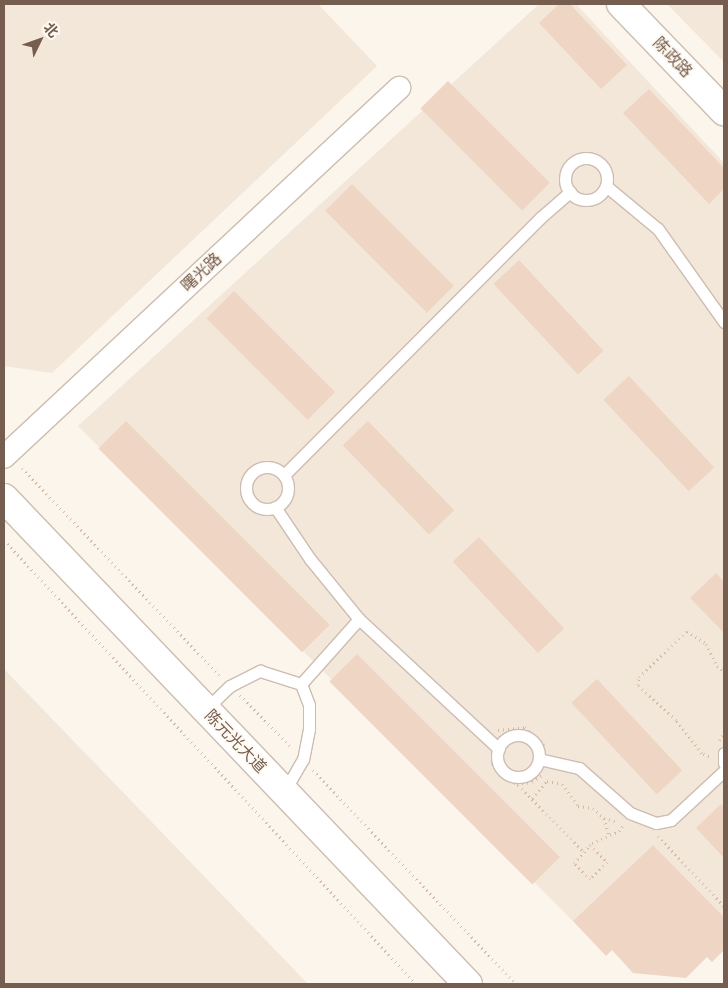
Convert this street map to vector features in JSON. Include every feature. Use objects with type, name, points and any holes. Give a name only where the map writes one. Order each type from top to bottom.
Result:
[{"type":"main road","name":"陈政路","points":[[621,4],[724,111]]},
{"type":"main road","name":"陈元光大道","points":[[4,498],[468,984]]},
{"type":"street","name":"曙光路","points":[[6,455],[399,88]]},
{"type":"lane","points":[[606,186],[592,199],[581,200],[570,192],[565,177],[568,168],[585,158],[602,167],[606,186],[658,229],[724,322]]},
{"type":"lane","points":[[284,475],[540,218],[570,192]]},
{"type":"lane","points":[[276,469],[284,475],[287,495],[275,507],[263,508],[254,504],[246,486],[256,470],[276,469]]},
{"type":"lane","points":[[275,507],[310,559],[359,619],[499,749]]},
{"type":"lane","points":[[301,684],[359,619]]},
{"type":"lane","points":[[205,710],[230,686],[260,671],[301,684]]},
{"type":"lane","points":[[284,792],[303,759],[309,705],[301,684]]},
{"type":"lane","points":[[527,737],[535,744],[539,760],[533,772],[514,777],[499,764],[499,749],[508,738],[527,737]]},
{"type":"lane","points":[[718,750],[724,763]]},
{"type":"lane","points":[[539,760],[579,768],[630,813],[656,823],[671,820],[724,771]]},
{"type":"path","points":[[6,455],[303,759],[516,984]]},
{"type":"path","points":[[4,540],[416,984]]},
{"type":"path","points":[[724,671],[717,666],[706,644],[687,631],[639,677],[638,685],[676,720],[702,753],[710,756],[724,771]]},
{"type":"path","points":[[492,732],[525,727],[549,751]]},
{"type":"path","points":[[709,764],[710,756],[718,750],[724,733]]},
{"type":"path","points":[[532,798],[547,782],[562,784],[578,806],[593,808],[604,818],[609,836]]},
{"type":"path","points":[[517,784],[584,852]]},
{"type":"path","points":[[590,845],[607,862],[590,879],[574,862],[590,845],[618,831],[630,813]]},
{"type":"path","points":[[650,828],[724,906]]},
{"type":"shaded area","points":[[4,4],[318,4],[377,66],[52,373],[4,366]]},
{"type":"shaded area","points":[[539,4],[576,4],[724,163],[724,917],[653,845],[573,921],[78,426]]},
{"type":"shaded area","points":[[667,4],[724,4],[724,62]]},
{"type":"shaded area","points":[[4,669],[308,984],[4,984]]},
{"type":"building","points":[[559,4],[570,4],[627,65],[601,89],[539,23]]},
{"type":"building","points":[[448,81],[550,183],[522,210],[420,109]]},
{"type":"building","points":[[649,89],[724,168],[724,189],[709,204],[623,113]]},
{"type":"building","points":[[352,184],[454,286],[427,313],[325,211]]},
{"type":"building","points":[[519,260],[604,351],[578,375],[493,284]]},
{"type":"building","points":[[234,291],[335,392],[308,420],[206,319]]},
{"type":"building","points":[[629,376],[714,467],[689,491],[603,400]]},
{"type":"building","points":[[126,421],[330,625],[302,652],[98,449]]},
{"type":"building","points":[[368,421],[454,510],[429,535],[343,445]]},
{"type":"building","points":[[479,537],[564,628],[538,653],[453,562]]},
{"type":"building","points":[[716,573],[724,582],[724,633],[690,598]]},
{"type":"building","points":[[357,654],[560,857],[532,885],[329,682]]},
{"type":"building","points":[[597,679],[682,770],[657,794],[571,703]]},
{"type":"building","points":[[721,804],[724,807],[724,858],[696,828]]},
{"type":"building","points":[[653,845],[724,917],[724,950],[712,962],[707,957],[686,978],[633,973],[612,950],[606,956],[573,921]]}]
